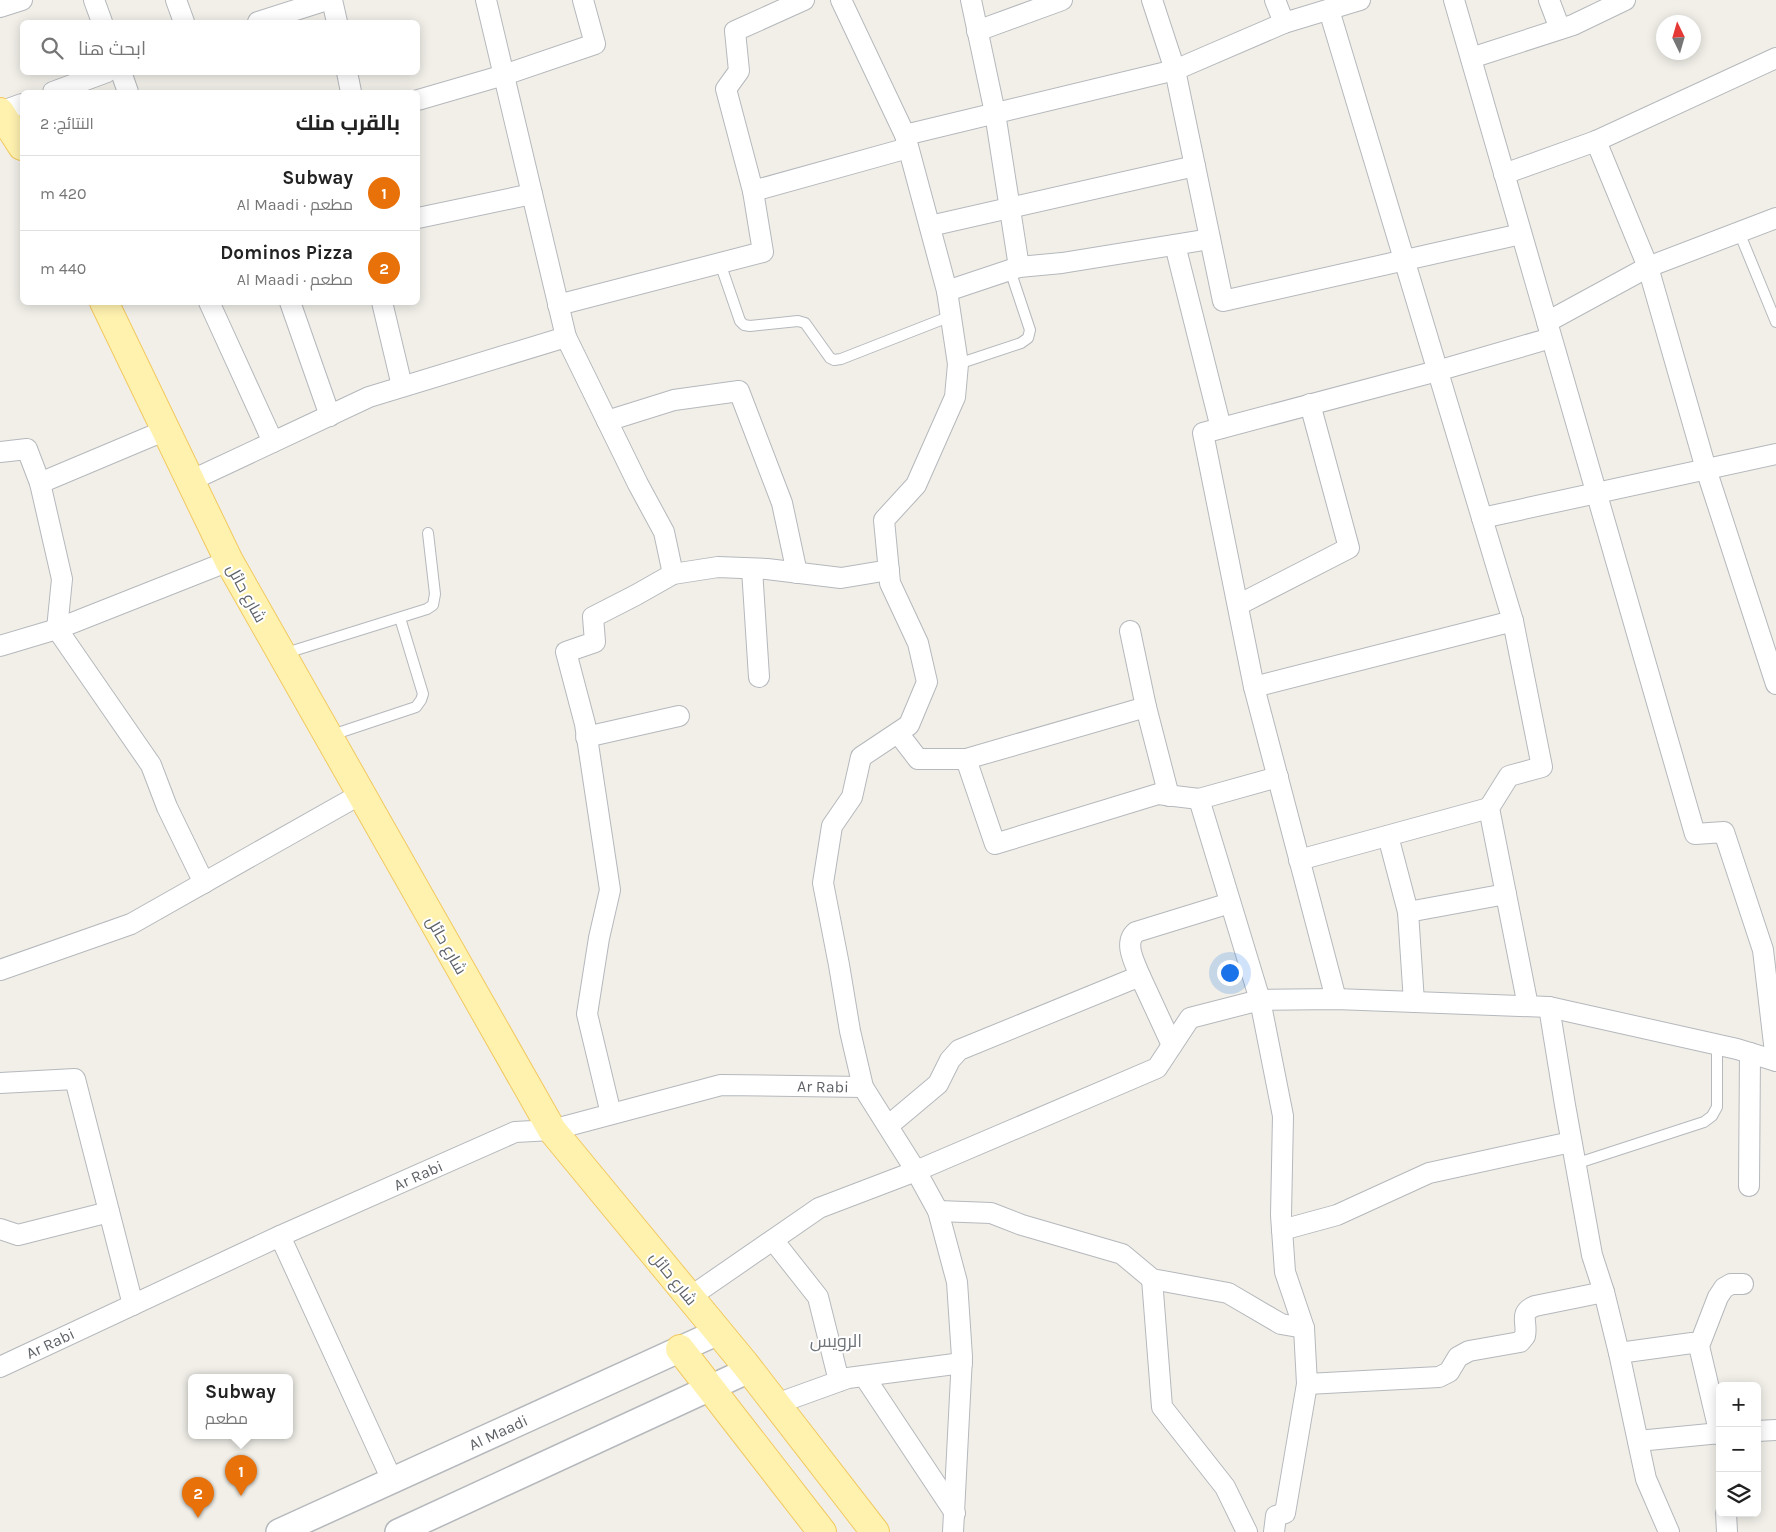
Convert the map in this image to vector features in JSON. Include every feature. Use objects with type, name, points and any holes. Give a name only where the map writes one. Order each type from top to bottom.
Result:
[{"type":"main road","points":[[0,112],[20,143]]},
{"type":"main road","name":"شارع حائل","points":[[111,305],[166,430],[229,560],[552,1130],[749,1370],[875,1532]]},
{"type":"main road","points":[[680,1349],[822,1532]]},
{"type":"street","points":[[0,7],[22,0]]},
{"type":"street","points":[[94,0],[101,20]]},
{"type":"street","points":[[176,0],[183,20]]},
{"type":"street","points":[[264,20],[327,0]]},
{"type":"street","points":[[332,0],[337,20]]},
{"type":"street","points":[[486,0],[566,337],[664,532],[673,574]]},
{"type":"street","points":[[420,99],[504,75],[595,44],[583,0]]},
{"type":"street","points":[[558,305],[763,252],[753,191],[726,89],[739,70],[735,30],[804,0]]},
{"type":"street","points":[[841,0],[907,141],[947,291],[958,364],[955,397],[916,485],[884,520],[890,583],[918,643],[927,682],[909,726],[862,757],[852,798],[832,826],[823,884],[850,1031],[863,1087],[916,1170],[938,1211],[958,1282],[962,1363],[954,1522]]},
{"type":"street","points":[[971,0],[995,113],[1010,208],[1014,268]]},
{"type":"street","points":[[977,31],[1062,0]]},
{"type":"street","points":[[1152,0],[1175,70],[1223,302],[1521,234]]},
{"type":"street","points":[[1275,0],[1284,23]]},
{"type":"street","points":[[753,191],[995,113],[1175,70],[1284,23],[1360,0]]},
{"type":"street","points":[[690,1297],[819,1208],[916,1170],[1157,1068],[1190,1018],[1260,1000],[1336,1000],[1549,1007],[1750,1053],[1776,1061],[1763,950],[1724,832],[1694,834],[1454,0]]},
{"type":"street","points":[[1549,0],[1560,30]]},
{"type":"street","points":[[1471,58],[1560,30],[1625,0]]},
{"type":"street","points":[[1299,860],[1489,808],[1509,776],[1542,767],[1513,622],[1329,10]]},
{"type":"street","points":[[1504,174],[1596,141],[1776,58]]},
{"type":"street","points":[[58,90],[99,75]]},
{"type":"street","points":[[122,75],[127,90]]},
{"type":"street","points":[[348,75],[351,90]]},
{"type":"street","points":[[0,112],[20,105]]},
{"type":"street","points":[[1596,141],[1648,267],[1706,469],[1776,684]]},
{"type":"street","points":[[930,226],[1195,166]]},
{"type":"street","points":[[420,218],[532,194]]},
{"type":"street","points":[[1336,1000],[1254,686],[1203,433],[1437,370],[1549,330],[1648,267],[1776,218]]},
{"type":"street","points":[[947,291],[1014,268],[1062,263],[1210,239]]},
{"type":"street","points":[[1175,245],[1221,428]]},
{"type":"street","points":[[210,305],[273,442]]},
{"type":"street","points":[[291,305],[330,416]]},
{"type":"street","points":[[383,305],[402,386]]},
{"type":"street","points":[[190,481],[369,397],[566,337]]},
{"type":"street","points":[[607,421],[674,400],[738,391],[782,503],[797,573]]},
{"type":"street","points":[[1238,605],[1349,548],[1310,404]]},
{"type":"street","points":[[40,484],[166,430]]},
{"type":"street","points":[[0,452],[27,449],[40,484],[62,579],[57,629],[150,765],[167,807],[204,883]]},
{"type":"street","points":[[1482,518],[1776,454]]},
{"type":"street","points":[[0,646],[57,629],[229,560]]},
{"type":"street","points":[[611,1114],[586,1014],[598,938],[610,890],[586,737],[566,652],[595,642],[593,617],[636,596],[673,574],[718,567],[841,578],[889,570]]},
{"type":"street","points":[[752,569],[759,677]]},
{"type":"street","points":[[1254,686],[1513,622]]},
{"type":"street","points":[[1130,631],[1146,707],[1169,796]]},
{"type":"street","points":[[898,733],[918,759],[966,759],[1146,707]]},
{"type":"street","points":[[586,737],[679,716]]},
{"type":"street","points":[[966,759],[995,844],[1158,794],[1199,799],[1278,777]]},
{"type":"street","points":[[0,970],[131,924],[362,794]]},
{"type":"street","points":[[1199,799],[1260,1000],[1283,1116],[1281,1215],[1285,1272],[1304,1328],[1307,1384],[1285,1513],[1276,1516],[1274,1532]]},
{"type":"street","points":[[1489,808],[1528,1006]]},
{"type":"street","points":[[1388,836],[1408,912],[1414,1002]]},
{"type":"street","points":[[1408,912],[1506,894]]},
{"type":"street","points":[[1172,1046],[1140,976],[1129,943],[1132,935],[1136,932],[1230,902]]},
{"type":"street","points":[[888,1126],[938,1084],[950,1060],[959,1050],[1140,976]]},
{"type":"street","points":[[1549,1007],[1592,1255],[1604,1292],[1619,1352],[1646,1479],[1669,1532]]},
{"type":"street","points":[[1749,1186],[1750,1053]]},
{"type":"street","points":[[0,1083],[75,1079],[133,1305]]},
{"type":"street","name":"Ar Rabi","points":[[0,1367],[280,1236],[515,1132],[552,1130],[721,1085],[863,1087]]},
{"type":"street","points":[[1282,1230],[1337,1215],[1428,1173],[1571,1142]]},
{"type":"street","points":[[938,1211],[991,1213],[1022,1225],[1122,1254],[1152,1279],[1228,1293],[1281,1324],[1304,1328]]},
{"type":"street","points":[[0,1229],[18,1235],[109,1212]]},
{"type":"street","points":[[280,1236],[392,1480]]},
{"type":"street","points":[[773,1240],[818,1297],[839,1381]]},
{"type":"street","points":[[1152,1279],[1162,1407],[1225,1487],[1247,1532]]},
{"type":"street","points":[[1718,1427],[1699,1346],[1718,1297],[1724,1288],[1731,1284],[1743,1284]]},
{"type":"street","points":[[1307,1384],[1440,1377],[1450,1372],[1458,1357],[1470,1351],[1520,1342],[1526,1336],[1524,1316],[1529,1309],[1535,1306],[1604,1292]]},
{"type":"street","name":"Al Maadi","points":[[278,1532],[718,1332]]},
{"type":"street","points":[[1619,1352],[1692,1343],[1699,1346]]},
{"type":"street","points":[[776,1404],[848,1378],[962,1363]]},
{"type":"street","points":[[407,1530],[749,1370]]},
{"type":"street","points":[[864,1376],[954,1522]]},
{"type":"street","points":[[1761,1431],[1776,1430]]},
{"type":"street","points":[[1638,1441],[1716,1434]]},
{"type":"street","points":[[1726,1517],[1727,1532]]},
{"type":"lane","points":[[1739,232],[1776,322]]},
{"type":"lane","points":[[720,263],[740,321],[744,325],[798,321],[805,323],[830,358],[834,360],[841,359],[951,316]]},
{"type":"lane","points":[[958,364],[1021,343],[1028,338],[1030,330],[1014,268]]},
{"type":"lane","points":[[282,654],[400,618],[427,609],[433,605],[435,594],[428,532]]},
{"type":"lane","points":[[328,736],[416,706],[421,700],[422,694],[400,618]]},
{"type":"lane","points":[[1575,1164],[1704,1122],[1712,1116],[1717,1107],[1716,1045]]},
{"type":"place","name":"Subway","points":[[241,1496]]},
{"type":"place","name":"Dominos Pizza","points":[[198,1518]]},
{"type":"district","name":"الرويس","points":[[836,1341]]}]
